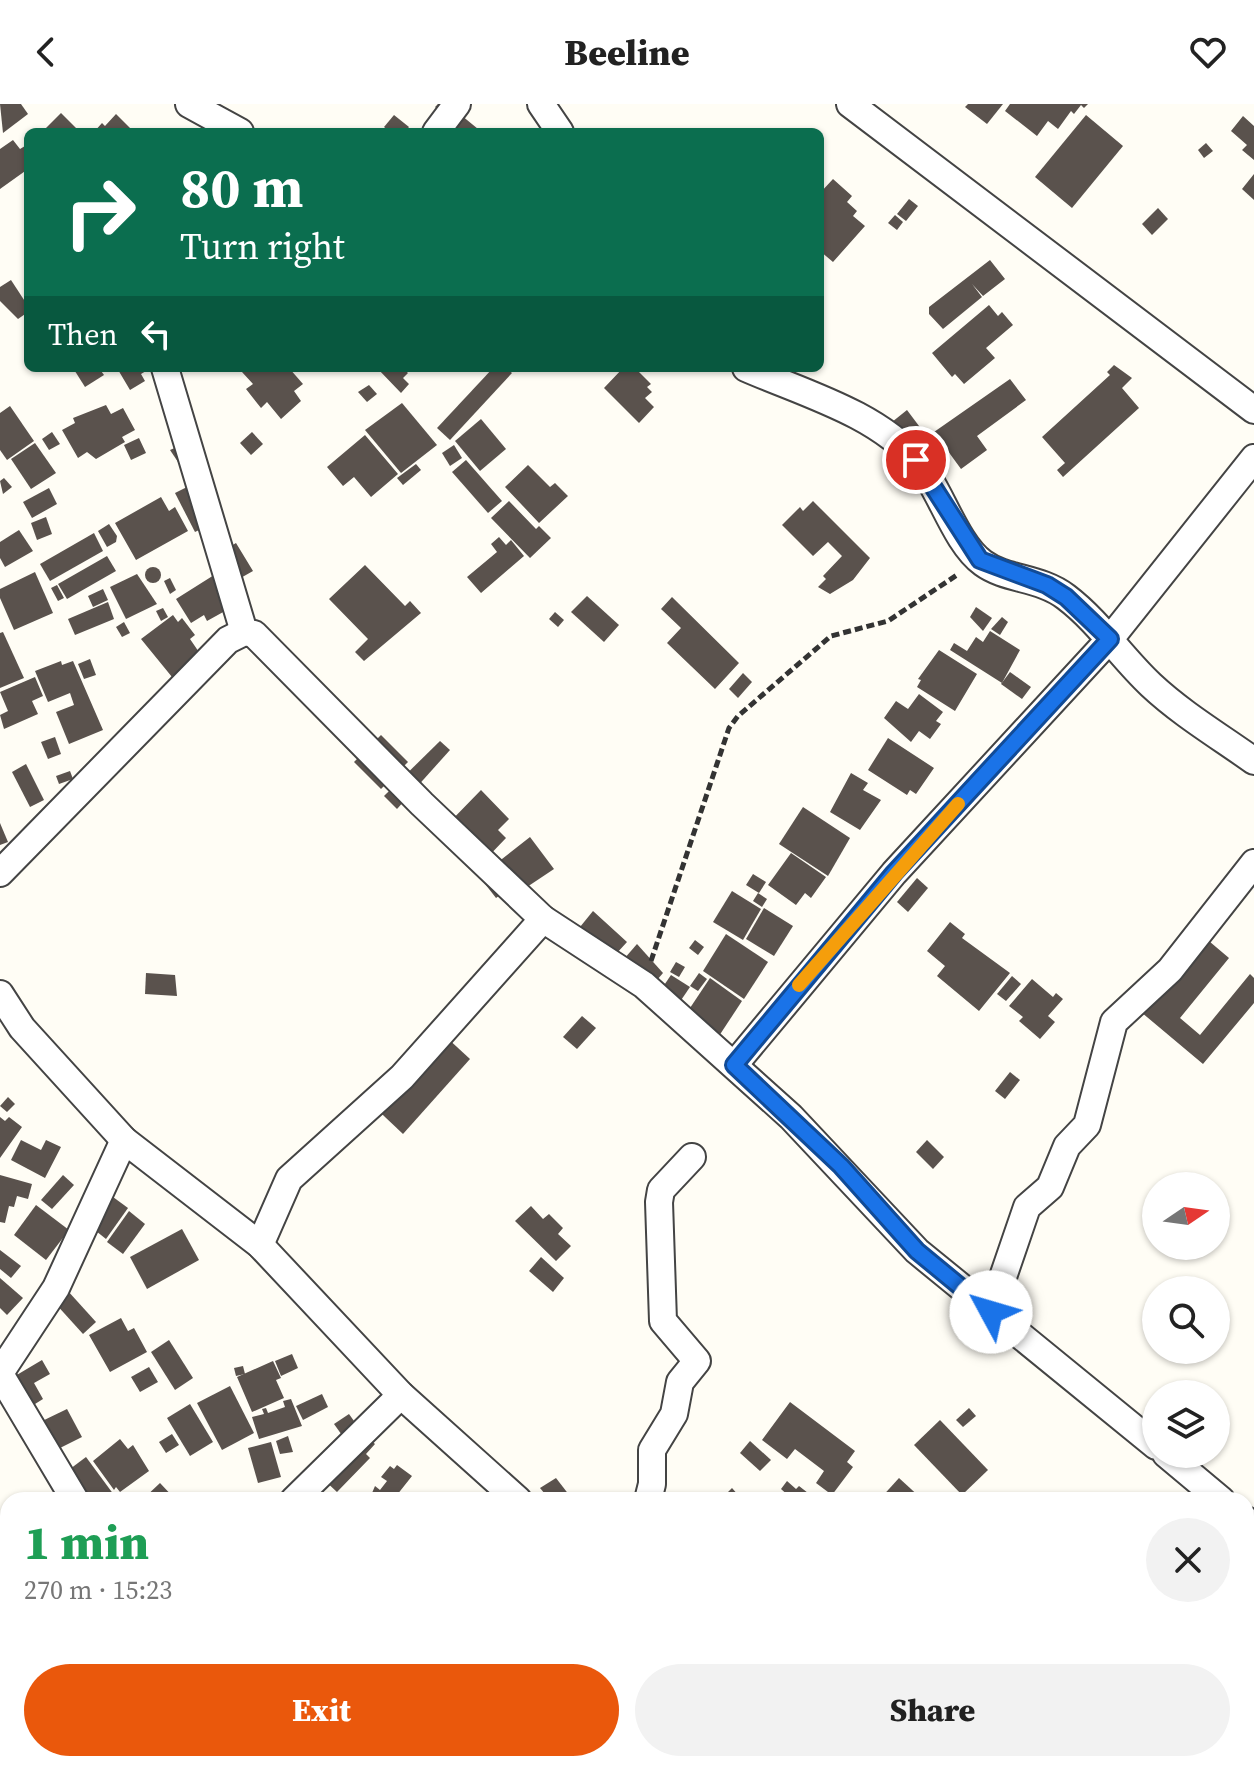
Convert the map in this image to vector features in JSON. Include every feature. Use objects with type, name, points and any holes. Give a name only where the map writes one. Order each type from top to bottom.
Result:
[{"type":"street","points":[[439,128],[457,104]]},
{"type":"street","points":[[541,104],[557,128]]},
{"type":"street","points":[[850,104],[1254,410]]},
{"type":"street","points":[[198,117],[229,128]]},
{"type":"street","points":[[166,372],[244,632]]},
{"type":"street","points":[[755,372],[872,424],[895,440],[933,483],[968,546],[985,565],[1047,585],[1066,597],[1170,702],[1254,761]]},
{"type":"street","points":[[734,1065],[894,873],[1110,639],[1254,458]]},
{"type":"street","points":[[0,873],[228,640],[244,632],[254,634],[422,804],[543,919],[644,985],[841,1166],[917,1251],[1142,1435]]},
{"type":"street","points":[[991,1312],[1027,1207],[1050,1187],[1067,1146],[1087,1125],[1114,1022],[1170,970],[1254,863]]},
{"type":"street","points":[[260,1245],[289,1179],[402,1077],[543,919]]},
{"type":"street","points":[[0,994],[22,1028],[124,1140],[260,1245],[401,1395],[509,1492]]},
{"type":"street","points":[[70,1492],[0,1374],[56,1288],[124,1140]]},
{"type":"street","points":[[650,1492],[652,1450],[674,1414],[680,1382],[697,1361],[663,1321],[659,1202],[661,1190],[692,1157]]},
{"type":"street","points":[[302,1492],[401,1395]]},
{"type":"street","points":[[1183,1468],[1211,1492]]},
{"type":"path","points":[[644,985],[698,813],[729,728],[738,716],[831,636],[888,621],[926,599],[956,575],[985,565]]},
{"type":"building","points":[[0,104],[21,104],[28,114],[3,133]]},
{"type":"building","points":[[438,104],[452,104],[450,106],[477,128],[433,128],[444,115],[435,107]]},
{"type":"building","points":[[968,104],[1003,104],[987,124],[965,107]]},
{"type":"building","points":[[1010,104],[1088,104],[1084,108],[1081,105],[1074,114],[1071,111],[1058,129],[1048,121],[1037,136],[1005,111]]},
{"type":"building","points":[[61,113],[76,128],[46,128]]},
{"type":"building","points":[[116,114],[130,128],[98,128],[102,123],[105,126]]},
{"type":"building","points":[[394,115],[409,127],[385,128]]},
{"type":"building","points":[[1086,115],[1123,146],[1072,208],[1035,177]]},
{"type":"building","points":[[1243,116],[1254,126],[1254,160],[1242,150],[1247,145],[1231,131]]},
{"type":"building","points":[[13,140],[20,149],[24,147],[24,172],[0,189],[0,149]]},
{"type":"building","points":[[1206,143],[1213,151],[1204,158],[1198,150]]},
{"type":"building","points":[[1254,174],[1254,200],[1242,189]]},
{"type":"building","points":[[833,179],[852,196],[847,202],[857,211],[853,216],[865,226],[833,262],[824,254],[824,189]]},
{"type":"building","points":[[909,199],[918,206],[906,221],[897,214]]},
{"type":"building","points":[[1158,208],[1168,219],[1152,235],[1142,224]]},
{"type":"building","points":[[895,215],[903,222],[897,230],[888,223]]},
{"type":"building","points":[[990,260],[1005,279],[983,296],[972,284],[982,297],[943,329],[929,314],[929,307]]},
{"type":"building","points":[[11,280],[24,300],[24,315],[18,319],[0,301],[0,287]]},
{"type":"building","points":[[989,305],[998,316],[1002,312],[1013,325],[986,348],[995,358],[964,384],[955,374],[952,377],[932,353]]},
{"type":"building","points":[[1114,365],[1132,378],[1122,388],[1139,408],[1063,477],[1057,470],[1065,463],[1042,437],[1110,375],[1107,372]]},
{"type":"building","points":[[76,372],[102,372],[104,375],[85,387]]},
{"type":"building","points":[[119,372],[144,372],[141,374],[145,381],[130,390]]},
{"type":"building","points":[[242,372],[292,372],[303,384],[294,391],[301,401],[281,419],[267,402],[261,408],[246,389],[253,384]]},
{"type":"building","points":[[381,372],[408,373],[403,378],[409,384],[401,393]]},
{"type":"building","points":[[489,372],[512,373],[450,440],[437,428]]},
{"type":"building","points":[[619,372],[639,372],[651,384],[647,387],[652,392],[645,398],[654,407],[639,423],[604,388]]},
{"type":"building","points":[[1010,379],[1026,400],[977,436],[987,450],[961,469],[934,432]]},
{"type":"building","points":[[369,385],[377,394],[367,402],[358,392]]},
{"type":"building","points":[[402,403],[437,445],[401,473],[365,430]]},
{"type":"building","points":[[106,405],[111,414],[123,408],[135,430],[122,437],[125,442],[96,459],[87,452],[78,458],[62,430],[75,423],[73,418]]},
{"type":"building","points":[[10,406],[34,441],[7,460],[0,450],[0,413]]},
{"type":"building","points":[[907,410],[949,466],[929,481],[887,426]]},
{"type":"building","points":[[481,419],[506,449],[480,471],[455,441]]},
{"type":"building","points":[[52,432],[60,444],[49,450],[42,439]]},
{"type":"building","points":[[252,432],[263,444],[251,455],[240,443]]},
{"type":"building","points":[[365,435],[398,474],[371,497],[354,477],[343,486],[327,467]]},
{"type":"building","points":[[139,438],[146,453],[131,460],[124,445]]},
{"type":"building","points":[[35,443],[56,473],[31,489],[11,459]]},
{"type":"building","points":[[184,444],[188,462],[180,465],[170,450]]},
{"type":"building","points":[[454,445],[462,458],[450,466],[442,453]]},
{"type":"building","points":[[466,460],[502,501],[488,513],[452,472]]},
{"type":"building","points":[[416,464],[421,470],[403,485],[397,478]]},
{"type":"building","points":[[528,465],[550,487],[555,483],[568,496],[539,523],[505,487]]},
{"type":"building","points":[[4,478],[12,487],[3,494],[0,481]]},
{"type":"building","points":[[193,484],[213,523],[195,532],[175,493]]},
{"type":"building","points":[[49,488],[57,504],[32,518],[23,502]]},
{"type":"building","points":[[161,497],[169,511],[175,507],[188,531],[136,560],[115,523]]},
{"type":"building","points":[[509,501],[536,529],[539,526],[551,538],[530,558],[491,518]]},
{"type":"building","points":[[813,501],[870,558],[853,580],[830,594],[818,587],[826,579],[823,576],[842,556],[828,542],[813,556],[782,525],[800,507],[803,511]]},
{"type":"building","points":[[46,517],[52,534],[37,540],[31,523]]},
{"type":"building","points":[[109,524],[117,536],[116,542],[107,547],[98,531]]},
{"type":"building","points":[[19,530],[33,551],[5,567],[0,558],[0,542]]},
{"type":"building","points":[[94,533],[103,551],[50,581],[40,564]]},
{"type":"building","points":[[499,537],[506,545],[511,540],[524,556],[481,593],[467,577],[497,552],[491,544]]},
{"type":"building","points":[[236,543],[253,571],[230,584],[231,600],[222,606],[225,611],[207,621],[204,615],[191,623],[176,599],[222,570],[214,556]]},
{"type":"building","points":[[107,556],[116,571],[67,599],[58,584]]},
{"type":"building","points":[[365,565],[405,606],[410,601],[421,613],[364,661],[355,652],[368,639],[329,599]]},
{"type":"building","points":[[153,567],[159,569],[159,581],[153,583],[147,581],[145,575],[147,569]]},
{"type":"building","points":[[35,572],[53,613],[14,630],[0,598],[0,589]]},
{"type":"building","points":[[137,574],[157,604],[126,619],[110,587]]},
{"type":"building","points":[[170,578],[176,590],[170,594],[164,581]]},
{"type":"building","points":[[57,585],[64,598],[58,601],[51,588]]},
{"type":"building","points":[[103,589],[108,600],[93,607],[88,596]]},
{"type":"building","points":[[587,596],[619,625],[604,642],[571,612]]},
{"type":"building","points":[[672,597],[739,663],[715,689],[667,643],[681,628],[661,609]]},
{"type":"building","points":[[108,602],[114,619],[75,635],[68,619]]},
{"type":"building","points":[[976,607],[992,618],[983,631],[970,617]]},
{"type":"building","points":[[163,608],[168,617],[161,621],[156,611]]},
{"type":"building","points":[[555,612],[564,620],[558,627],[549,619]]},
{"type":"building","points":[[173,615],[178,622],[182,618],[195,635],[190,639],[203,658],[172,677],[141,639]]},
{"type":"building","points":[[1002,617],[1008,622],[1000,635],[991,629]]},
{"type":"building","points":[[124,622],[130,633],[122,637],[116,627]]},
{"type":"building","points":[[990,631],[1020,650],[1002,683],[950,650],[954,643],[967,651],[976,637],[983,642]]},
{"type":"building","points":[[3,632],[24,678],[0,688],[0,633]]},
{"type":"building","points":[[939,650],[977,674],[955,711],[917,687],[921,680],[918,679]]},
{"type":"building","points":[[90,659],[96,675],[84,679],[78,664]]},
{"type":"building","points":[[61,661],[62,665],[73,661],[103,730],[69,744],[56,712],[74,705],[70,693],[48,702],[35,671]]},
{"type":"building","points":[[1010,672],[1031,687],[1022,699],[1001,684]]},
{"type":"building","points":[[743,673],[752,682],[738,698],[729,689]]},
{"type":"building","points":[[35,677],[43,696],[32,701],[38,714],[4,729],[0,715],[8,711],[0,692]]},
{"type":"building","points":[[919,694],[943,712],[936,721],[941,724],[930,739],[919,731],[911,742],[884,718],[896,701],[908,709]]},
{"type":"building","points":[[381,735],[408,762],[381,789],[354,762]]},
{"type":"building","points":[[55,737],[61,754],[48,759],[41,742]]},
{"type":"building","points":[[888,738],[934,768],[916,794],[910,790],[907,795],[868,770]]},
{"type":"building","points":[[440,741],[450,750],[397,809],[384,796]]},
{"type":"building","points":[[26,764],[44,800],[30,807],[12,772]]},
{"type":"building","points":[[70,771],[73,779],[59,784],[56,776]]},
{"type":"building","points":[[851,773],[868,783],[863,790],[881,800],[860,830],[830,812]]},
{"type":"building","points":[[481,790],[509,819],[498,830],[506,838],[482,863],[445,827]]},
{"type":"building","points":[[803,807],[850,838],[828,876],[779,844]]},
{"type":"building","points":[[0,823],[8,842],[0,845]]},
{"type":"building","points":[[530,837],[554,869],[515,895],[510,888],[496,898],[475,871],[493,866]]},
{"type":"building","points":[[791,853],[826,877],[811,898],[805,893],[796,905],[768,885]]},
{"type":"building","points":[[753,874],[766,882],[759,893],[746,885]]},
{"type":"building","points":[[917,878],[928,888],[908,912],[897,902]]},
{"type":"building","points":[[732,891],[761,909],[743,940],[713,922]]},
{"type":"building","points":[[758,893],[767,899],[762,907],[753,901]]},
{"type":"building","points":[[764,908],[793,926],[774,956],[746,939]]},
{"type":"building","points":[[593,911],[627,942],[616,954],[563,935],[574,922],[580,927]]},
{"type":"building","points":[[950,922],[965,934],[962,938],[1010,973],[979,1011],[937,976],[945,966],[927,951]]},
{"type":"building","points":[[726,934],[768,962],[744,999],[703,971]]},
{"type":"building","points":[[1203,936],[1229,958],[1180,1018],[1200,1035],[1250,974],[1254,978],[1254,1003],[1203,1064],[1141,1012]]},
{"type":"building","points":[[695,940],[704,947],[698,955],[689,948]]},
{"type":"building","points":[[637,944],[663,973],[640,1000],[611,974]]},
{"type":"building","points":[[676,962],[685,967],[679,977],[670,972]]},
{"type":"building","points":[[146,973],[175,975],[177,996],[145,994]]},
{"type":"building","points":[[699,973],[707,979],[698,991],[690,986]]},
{"type":"building","points":[[671,975],[690,987],[673,1012],[654,1000]]},
{"type":"building","points":[[1012,976],[1021,984],[1006,1001],[997,994]]},
{"type":"building","points":[[710,978],[742,1001],[717,1039],[684,1017]]},
{"type":"building","points":[[1032,979],[1053,997],[1056,993],[1063,999],[1048,1016],[1055,1022],[1040,1039],[1019,1021],[1023,1017],[1009,1006]]},
{"type":"building","points":[[582,1016],[596,1028],[577,1049],[563,1037]]},
{"type":"building","points":[[432,1024],[470,1059],[403,1134],[366,1099]]},
{"type":"building","points":[[1010,1072],[1020,1080],[1005,1099],[995,1091]]},
{"type":"building","points":[[8,1097],[15,1104],[7,1112],[0,1106]]},
{"type":"building","points":[[0,1117],[5,1121],[9,1117],[22,1127],[0,1158]]},
{"type":"building","points":[[21,1140],[41,1150],[46,1140],[61,1147],[45,1178],[11,1160]]},
{"type":"building","points":[[927,1140],[944,1157],[933,1169],[916,1152]]},
{"type":"building","points":[[0,1175],[32,1184],[28,1199],[17,1196],[14,1207],[9,1206],[5,1223],[0,1222]]},
{"type":"building","points":[[63,1175],[74,1185],[52,1209],[41,1200]]},
{"type":"building","points":[[113,1197],[128,1208],[106,1239],[91,1227]]},
{"type":"building","points":[[36,1205],[69,1230],[46,1260],[14,1235]]},
{"type":"building","points":[[531,1206],[543,1219],[549,1214],[563,1228],[558,1234],[571,1246],[556,1261],[515,1221]]},
{"type":"building","points":[[129,1211],[145,1224],[123,1254],[107,1242]]},
{"type":"building","points":[[182,1229],[199,1260],[147,1289],[130,1257]]},
{"type":"building","points":[[0,1250],[21,1266],[11,1278],[0,1269]]},
{"type":"building","points":[[541,1257],[564,1278],[553,1292],[529,1271]]},
{"type":"building","points":[[0,1278],[23,1298],[7,1315],[0,1308]]},
{"type":"building","points":[[67,1290],[96,1322],[83,1334],[54,1302]]},
{"type":"building","points":[[121,1318],[128,1331],[134,1328],[147,1352],[110,1372],[89,1335]]},
{"type":"building","points":[[169,1340],[193,1378],[175,1390],[151,1352]]},
{"type":"building","points":[[292,1354],[298,1368],[281,1376],[275,1361]]},
{"type":"building","points":[[42,1360],[50,1374],[34,1383],[43,1399],[27,1409],[10,1379]]},
{"type":"building","points":[[273,1361],[281,1378],[276,1380],[284,1398],[252,1412],[237,1377]]},
{"type":"building","points":[[243,1366],[245,1374],[236,1376],[234,1368]]},
{"type":"building","points":[[149,1367],[158,1382],[140,1392],[131,1377]]},
{"type":"building","points":[[230,1386],[254,1433],[222,1450],[197,1403]]},
{"type":"building","points":[[322,1394],[328,1407],[303,1420],[296,1406]]},
{"type":"building","points":[[291,1399],[302,1426],[259,1439],[252,1417],[264,1414],[262,1409],[266,1408],[268,1413],[285,1407],[283,1401]]},
{"type":"building","points":[[790,1402],[855,1451],[847,1462],[853,1467],[834,1492],[828,1492],[816,1483],[824,1471],[795,1449],[787,1459],[762,1440]]},
{"type":"building","points":[[190,1404],[213,1442],[190,1456],[167,1418]]},
{"type":"building","points":[[969,1408],[976,1416],[963,1427],[956,1420]]},
{"type":"building","points":[[67,1409],[82,1437],[52,1452],[38,1423]]},
{"type":"building","points":[[349,1414],[359,1428],[344,1438],[334,1424]]},
{"type":"building","points":[[940,1420],[988,1470],[965,1492],[959,1492],[914,1445]]},
{"type":"building","points":[[172,1434],[179,1445],[166,1453],[159,1442]]},
{"type":"building","points":[[364,1434],[375,1444],[366,1454],[370,1458],[337,1492],[322,1478]]},
{"type":"building","points":[[288,1436],[293,1452],[280,1454],[276,1441]]},
{"type":"building","points":[[120,1439],[128,1449],[133,1445],[149,1471],[120,1492],[116,1487],[114,1490],[93,1461]]},
{"type":"building","points":[[750,1441],[771,1460],[760,1471],[740,1453]]},
{"type":"building","points":[[271,1442],[281,1477],[258,1483],[248,1448]]},
{"type":"building","points":[[86,1457],[112,1492],[81,1492],[66,1472]]},
{"type":"building","points":[[397,1465],[412,1476],[399,1492],[372,1492],[375,1486],[380,1490],[387,1481],[381,1477],[390,1466],[394,1469]]},
{"type":"building","points":[[556,1478],[567,1492],[543,1492],[540,1488]]},
{"type":"building","points":[[899,1478],[914,1492],[886,1492]]},
{"type":"building","points":[[787,1481],[796,1489],[799,1486],[807,1492],[784,1492],[781,1489]]},
{"type":"building","points":[[160,1483],[168,1492],[150,1492]]},
{"type":"slow traffic","points":[[799,985],[894,873],[958,804]]},
{"type":"route","points":[[916,460],[933,483],[968,546],[985,565],[1047,585],[1066,597],[1110,639],[894,873],[734,1065],[841,1166],[917,1251],[991,1312]]}]
